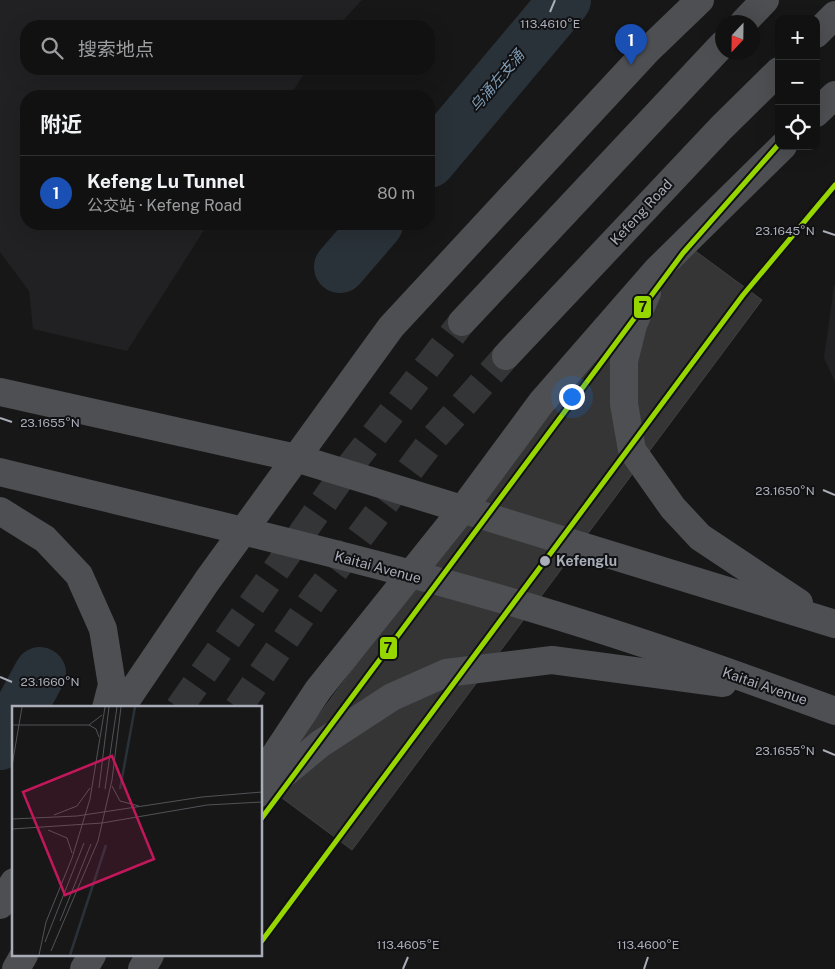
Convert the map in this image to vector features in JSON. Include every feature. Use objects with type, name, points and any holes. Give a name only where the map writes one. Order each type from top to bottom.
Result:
[{"type":"main road","points":[[122,706],[242,531],[391,327],[647,51],[700,0]]},
{"type":"main road","points":[[751,15],[765,0]]},
{"type":"main road","points":[[820,30],[835,15]]},
{"type":"main road","points":[[462,322],[715,52]]},
{"type":"main road","name":"Kefeng Road","points":[[506,356],[720,128],[775,75]]},
{"type":"main road","points":[[820,109],[835,95]]},
{"type":"main road","points":[[262,774],[318,690],[462,510],[541,403],[657,270],[779,150]]},
{"type":"main road","points":[[657,270],[633,324],[624,361],[624,404],[632,450],[673,508],[700,537],[830,622]]},
{"type":"main road","points":[[0,392],[296,458],[830,622]]},
{"type":"main road","name":"Kaitai Avenue","points":[[0,472],[242,531],[410,575],[599,629],[835,711]]},
{"type":"main road","points":[[0,511],[44,539],[80,575],[103,629],[112,685],[107,706]]},
{"type":"main road","points":[[262,792],[320,744],[392,697],[446,673],[552,660],[654,675],[774,689]]},
{"type":"main road","points":[[0,905],[12,885]]},
{"type":"main road","points":[[16,969],[23,956]]},
{"type":"main road","points":[[84,969],[91,956]]},
{"type":"main road","points":[[142,969],[149,956]]},
{"type":"shaded area","points":[[0,0],[362,0],[344,20],[20,20],[20,75],[303,75],[294,90],[20,90],[20,230],[204,230],[127,351],[33,329],[29,291],[0,252]]},
{"type":"shaded area","points":[[835,286],[835,382],[824,358]]},
{"type":"building","points":[[675,236],[762,300],[352,850],[266,786]]},
{"type":"waterway","name":"乌涌左支涌","points":[[435,155],[565,0]]},
{"type":"waterway","name":"乌涌左支涌","points":[[340,267],[372,230]]},
{"type":"waterway","name":"乌涌左支涌","points":[[22,706],[40,673]]},
{"type":"waterway","name":"乌涌左支涌","points":[[0,744],[12,723]]},
{"type":"tunnel","points":[[180,706],[340,479],[462,322]]},
{"type":"tunnel","points":[[239,706],[314,598],[433,439],[506,356]]},
{"type":"transit line","name":"7","points":[[262,818],[683,253],[775,149]]},
{"type":"transit line","name":"7","points":[[262,941],[743,295],[835,185]]},
{"type":"place","name":"Kefeng Lu Tunnel","points":[[631,65]]},
{"type":"place","name":"Kefenglu","points":[[545,561]]}]
